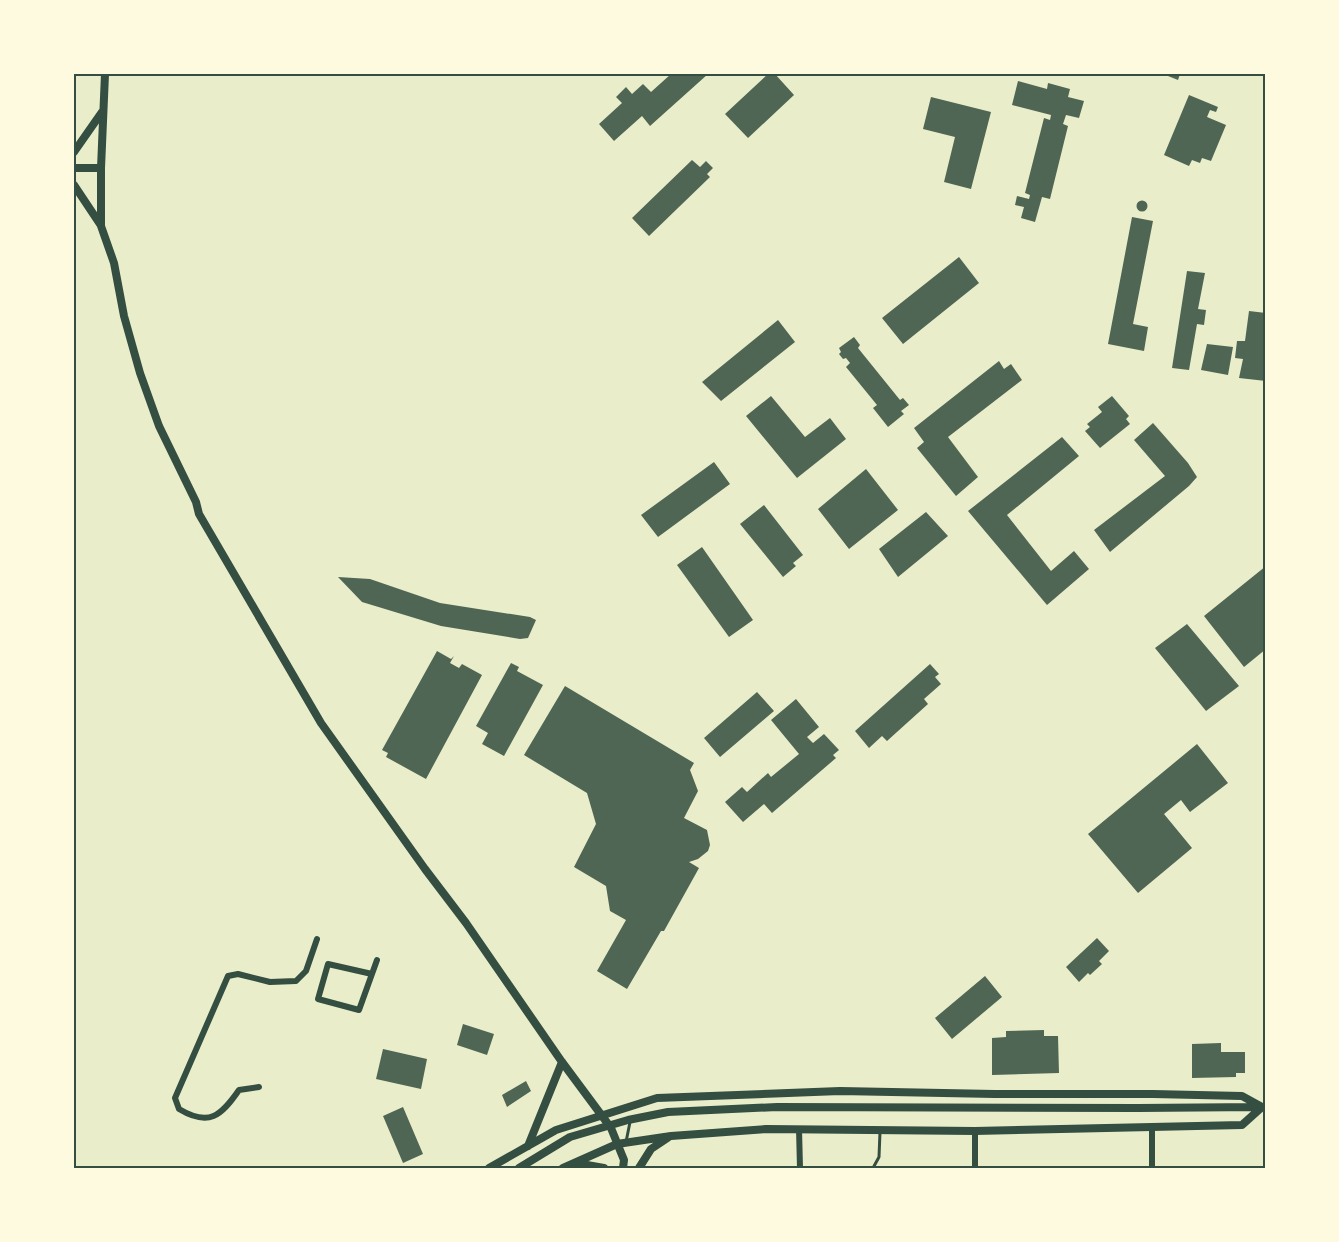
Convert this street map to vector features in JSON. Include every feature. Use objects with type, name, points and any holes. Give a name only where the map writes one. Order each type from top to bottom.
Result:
[{"type":"main road","points":[[101,226],[102,111],[105,74]]},
{"type":"main road","points":[[74,152],[102,111]]},
{"type":"main road","points":[[74,185],[92,209],[101,226],[114,263],[124,316],[140,373],[159,426],[196,502],[199,514],[321,723],[621,1143],[623,1168]]},
{"type":"main road","points":[[528,1146],[562,1062]]},
{"type":"main road","points":[[489,1168],[556,1130],[657,1098],[840,1091],[1242,1096],[1264,1107]]},
{"type":"main road","points":[[519,1168],[570,1137],[628,1120],[668,1112],[777,1107],[1264,1107]]},
{"type":"main road","points":[[564,1168],[621,1143],[671,1136],[766,1129],[975,1131],[1242,1125],[1264,1107]]},
{"type":"main road","points":[[639,1168],[651,1149],[671,1136]]},
{"type":"main road","points":[[564,1168],[586,1165],[604,1168]]},
{"type":"street","points":[[74,168],[101,168]]},
{"type":"street","points":[[259,1087],[238,1090],[225,1110],[213,1117],[200,1119],[179,1109],[175,1098],[228,976],[238,974],[277,982],[296,981],[306,971],[317,939]]},
{"type":"street","points":[[372,974],[328,964],[318,999],[359,1010],[372,974],[377,960]]},
{"type":"street","points":[[1152,1128],[1152,1168]]},
{"type":"street","points":[[799,1129],[800,1168]]},
{"type":"street","points":[[975,1131],[975,1168]]},
{"type":"lane","points":[[621,1143],[637,1104]]},
{"type":"lane","points":[[873,1168],[879,1157],[880,1130]]},
{"type":"building","points":[[671,74],[708,74],[650,126],[642,116],[614,141],[599,124],[622,103],[616,97],[626,87],[632,94],[643,84],[651,92]]},
{"type":"building","points":[[768,74],[775,74],[794,95],[748,138],[725,114]]},
{"type":"building","points":[[1163,74],[1180,74],[1178,80]]},
{"type":"building","points":[[1018,81],[1047,89],[1048,83],[1070,89],[1068,97],[1084,101],[1079,118],[1066,115],[1063,124],[1068,126],[1050,199],[1042,197],[1035,222],[1021,218],[1024,207],[1015,205],[1017,196],[1029,199],[1030,195],[1025,193],[1044,118],[1050,120],[1051,115],[1012,105]]},
{"type":"building","points":[[1189,95],[1218,107],[1216,112],[1210,110],[1207,117],[1226,125],[1211,161],[1202,158],[1200,163],[1192,160],[1189,166],[1164,155]]},
{"type":"building","points":[[931,97],[991,112],[971,189],[944,182],[955,137],[923,129]]},
{"type":"building","points":[[692,160],[700,167],[706,161],[713,168],[707,174],[710,177],[649,236],[632,218]]},
{"type":"building","points":[[1142,200],[1148,206],[1142,212],[1136,206]]},
{"type":"building","points":[[1132,217],[1153,221],[1133,324],[1148,327],[1144,351],[1108,344]]},
{"type":"building","points":[[959,257],[979,283],[903,344],[882,318]]},
{"type":"building","points":[[1187,271],[1205,273],[1198,309],[1206,310],[1204,325],[1197,324],[1189,370],[1172,368]]},
{"type":"building","points":[[1249,311],[1266,313],[1266,381],[1239,378],[1243,359],[1235,358],[1237,341],[1245,341]]},
{"type":"building","points":[[778,320],[795,342],[721,401],[702,382]]},
{"type":"building","points":[[854,337],[860,345],[858,348],[900,400],[903,398],[909,405],[901,411],[904,414],[888,427],[873,408],[877,405],[846,367],[850,363],[839,354],[841,352],[839,348]]},
{"type":"building","points":[[1207,344],[1233,347],[1228,375],[1201,370]]},
{"type":"building","points":[[999,361],[1004,369],[1011,364],[1022,380],[948,437],[978,477],[956,496],[917,448],[924,442],[914,428]]},
{"type":"building","points":[[771,396],[805,437],[830,418],[846,439],[797,478],[746,416]]},
{"type":"building","points":[[1112,396],[1129,416],[1126,419],[1130,424],[1100,448],[1085,431],[1090,427],[1087,424],[1102,412],[1098,407]]},
{"type":"building","points":[[1153,423],[1188,463],[1197,477],[1110,552],[1094,530],[1165,476],[1134,440]]},
{"type":"building","points":[[1062,437],[1079,456],[1007,515],[1051,571],[1074,551],[1089,569],[1047,605],[968,511]]},
{"type":"building","points":[[714,462],[730,484],[658,537],[641,515]]},
{"type":"building","points":[[866,469],[898,510],[849,549],[818,509]]},
{"type":"building","points":[[764,505],[803,555],[793,563],[796,566],[783,577],[740,524]]},
{"type":"building","points":[[926,512],[948,536],[898,577],[879,549]]},
{"type":"building","points":[[702,547],[753,620],[729,637],[677,565]]},
{"type":"building","points":[[1266,566],[1266,649],[1244,667],[1204,616]]},
{"type":"building","points":[[338,577],[370,579],[440,603],[530,617],[536,620],[528,638],[520,639],[441,626],[362,602]]},
{"type":"building","points":[[1187,624],[1239,686],[1206,711],[1155,648]]},
{"type":"building","points":[[437,651],[451,659],[454,656],[450,663],[459,668],[462,664],[482,675],[426,779],[386,757],[388,753],[382,750]]},
{"type":"building","points":[[511,663],[519,667],[517,671],[543,685],[504,756],[482,744],[488,733],[476,726]]},
{"type":"building","points":[[930,664],[939,674],[935,677],[941,684],[924,699],[928,704],[887,741],[882,736],[869,748],[855,731]]},
{"type":"building","points":[[565,686],[694,763],[690,770],[698,791],[684,818],[707,830],[710,845],[708,851],[698,859],[689,862],[699,868],[664,931],[661,931],[627,989],[597,971],[626,920],[610,911],[606,886],[574,867],[596,824],[587,793],[524,755]]},
{"type":"building","points":[[757,692],[774,711],[720,757],[704,738]]},
{"type":"building","points":[[796,699],[819,727],[807,737],[813,743],[824,734],[839,750],[833,755],[836,758],[772,813],[764,804],[743,822],[725,802],[742,787],[747,792],[768,773],[771,777],[799,754],[771,720]]},
{"type":"building","points":[[1197,744],[1228,783],[1190,812],[1181,800],[1164,814],[1192,848],[1138,893],[1088,834]]},
{"type":"building","points":[[1097,938],[1109,951],[1099,961],[1102,964],[1079,982],[1066,967]]},
{"type":"building","points":[[985,976],[1002,997],[952,1039],[935,1018]]},
{"type":"building","points":[[463,1024],[494,1034],[487,1055],[457,1045]]},
{"type":"building","points":[[1044,1030],[1044,1036],[1058,1036],[1059,1073],[992,1075],[992,1038],[1006,1037],[1006,1031]]},
{"type":"building","points":[[1221,1043],[1221,1052],[1245,1052],[1245,1073],[1236,1073],[1236,1077],[1192,1078],[1192,1044]]},
{"type":"building","points":[[383,1049],[427,1059],[421,1089],[376,1079]]},
{"type":"building","points":[[526,1081],[531,1091],[507,1107],[502,1095]]},
{"type":"building","points":[[403,1107],[423,1154],[403,1163],[383,1116]]}]
